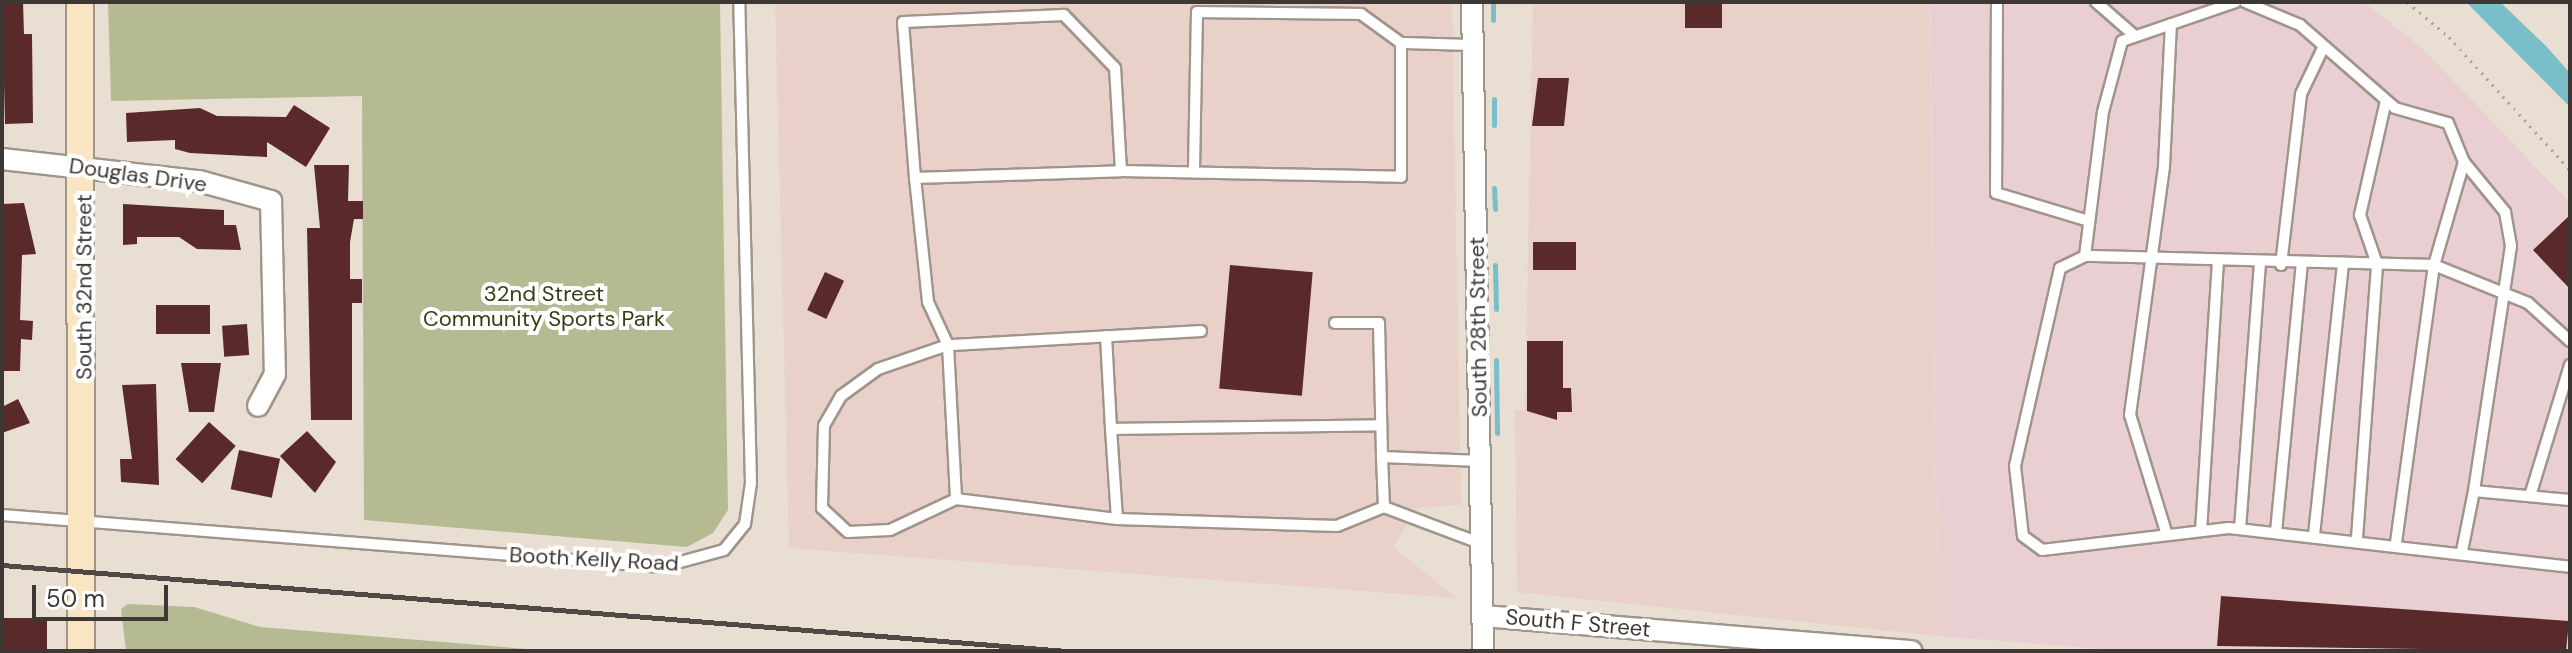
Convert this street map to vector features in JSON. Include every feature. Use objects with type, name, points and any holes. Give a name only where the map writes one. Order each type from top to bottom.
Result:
[{"type":"street","name":"South 32nd Street","points":[[80,2],[86,522],[81,651]]},
{"type":"street","name":"South 28th Street","points":[[1472,2],[1483,651]]},
{"type":"street","name":"Douglas Drive","points":[[2,159],[83,165],[199,181],[271,201],[275,374],[258,406]]},
{"type":"street","name":"South 32nd Street","points":[[86,572],[96,651]]},
{"type":"street","name":"South F Street","points":[[1484,616],[1912,651]]},
{"type":"lane","name":"Booth Kelly Road","points":[[2,515],[662,567],[724,550],[745,524],[751,483],[739,2]]},
{"type":"lane","points":[[1997,2],[1996,193],[2089,221]]},
{"type":"lane","points":[[2096,2],[2135,36]]},
{"type":"lane","points":[[2085,256],[2103,112],[2122,41],[2236,2]]},
{"type":"lane","points":[[2245,2],[2300,25],[2386,101],[2448,123],[2464,162],[2505,212],[2511,246],[2499,291],[2474,491],[2462,551]]},
{"type":"lane","points":[[1194,171],[1197,12],[1361,14],[1401,43],[1473,45]]},
{"type":"lane","points":[[956,499],[948,345],[928,302],[903,22],[1064,15],[1115,68],[1121,171]]},
{"type":"lane","points":[[2167,535],[2130,415],[2151,257],[2171,24]]},
{"type":"lane","points":[[915,178],[1121,171],[1401,177],[1401,43]]},
{"type":"lane","points":[[2281,265],[2301,94],[2323,48]]},
{"type":"lane","points":[[2357,538],[2377,264],[2360,215],[2386,101]]},
{"type":"lane","points":[[2396,542],[2434,265],[2464,162]]},
{"type":"lane","points":[[2570,341],[2528,303],[2434,265],[2343,263],[2260,266],[2151,257],[2085,256],[2060,268],[2023,412],[2015,466],[2023,536],[2042,550],[2240,529],[2396,542],[2570,567]]},
{"type":"lane","points":[[2201,531],[2218,263]]},
{"type":"lane","points":[[2314,535],[2343,263]]},
{"type":"lane","points":[[2276,532],[2302,264]]},
{"type":"lane","points":[[2240,529],[2260,266]]},
{"type":"lane","points":[[1335,323],[1379,323],[1384,507]]},
{"type":"lane","points":[[1201,331],[948,345],[878,369],[841,396],[824,426],[822,508],[848,532],[890,530],[956,499],[1117,519],[1337,526],[1384,507],[1482,544]]},
{"type":"lane","points":[[1106,336],[1117,519]]},
{"type":"lane","points":[[2530,496],[2570,365]]},
{"type":"lane","points":[[1111,429],[1381,425]]},
{"type":"lane","points":[[1382,457],[1481,461]]},
{"type":"lane","points":[[2474,491],[2570,500]]},
{"type":"path","points":[[2407,2],[2449,37],[2570,170]]},
{"type":"shaded area","points":[[775,2],[1452,2],[1461,505],[1418,508],[1393,547],[1457,598],[789,548]]},
{"type":"shaded area","points":[[1533,2],[1929,2],[1938,636],[1517,592],[1515,410],[1525,410]]},
{"type":"shaded area","points":[[1930,2],[2364,2],[2421,47],[2570,203],[2570,651],[2128,651],[1938,636]]},
{"type":"green space","name":"32nd Street Community Sports Park","points":[[108,2],[720,2],[728,510],[713,533],[687,547],[364,520],[362,96],[111,101]]},
{"type":"green space","points":[[128,604],[194,607],[260,627],[551,651],[126,651],[121,609]]},
{"type":"water","points":[[2466,2],[2500,2],[2545,45],[2570,73],[2570,107]]},
{"type":"building","points":[[2,2],[23,2],[24,34],[32,34],[33,123],[5,124]]},
{"type":"building","points":[[1685,2],[1722,2],[1722,28],[1685,28]]},
{"type":"building","points":[[1538,78],[1569,78],[1564,126],[1532,126]]},
{"type":"building","points":[[294,105],[330,128],[306,167],[267,142],[267,157],[190,153],[175,149],[175,140],[127,142],[126,113],[200,108],[217,116],[286,117]]},
{"type":"building","points":[[314,165],[349,165],[348,201],[363,201],[363,219],[354,219],[350,242],[350,279],[362,279],[362,303],[352,303],[352,420],[311,420],[307,228],[320,228]]},
{"type":"building","points":[[24,203],[36,254],[22,255],[20,320],[33,321],[32,340],[21,339],[20,371],[2,371],[2,204]]},
{"type":"building","points":[[123,204],[224,210],[224,225],[236,225],[241,250],[197,249],[179,237],[137,237],[137,244],[123,245]]},
{"type":"building","points":[[2570,215],[2570,289],[2533,250]]},
{"type":"building","points":[[1533,242],[1576,242],[1576,270],[1533,270]]},
{"type":"building","points":[[1230,265],[1313,272],[1302,396],[1219,389]]},
{"type":"building","points":[[825,272],[844,281],[826,319],[807,310]]},
{"type":"building","points":[[156,305],[210,305],[210,334],[156,334]]},
{"type":"building","points":[[247,324],[249,355],[224,357],[222,326]]},
{"type":"building","points":[[1527,341],[1563,341],[1563,388],[1571,388],[1572,412],[1557,412],[1557,420],[1527,411]]},
{"type":"building","points":[[181,363],[221,363],[214,412],[189,412]]},
{"type":"building","points":[[156,384],[159,485],[121,482],[120,459],[132,459],[122,385]]},
{"type":"building","points":[[18,399],[30,423],[2,433],[2,407]]},
{"type":"building","points":[[209,422],[236,446],[202,483],[176,459]]},
{"type":"building","points":[[307,431],[336,462],[315,493],[280,456]]},
{"type":"building","points":[[239,450],[280,459],[272,498],[231,489]]},
{"type":"building","points":[[2221,596],[2569,621],[2566,651],[2217,646]]},
{"type":"building","points":[[4,618],[47,618],[47,650],[4,650]]},
{"type":"waterway","points":[[1493,2],[1493,20]]},
{"type":"waterway","points":[[1494,99],[1494,125]]},
{"type":"waterway","points":[[1494,188],[1495,209]]},
{"type":"waterway","points":[[1495,265],[1496,309]]},
{"type":"waterway","points":[[1496,360],[1497,433]]},
{"type":"railway","points":[[2,565],[1067,651]]}]
